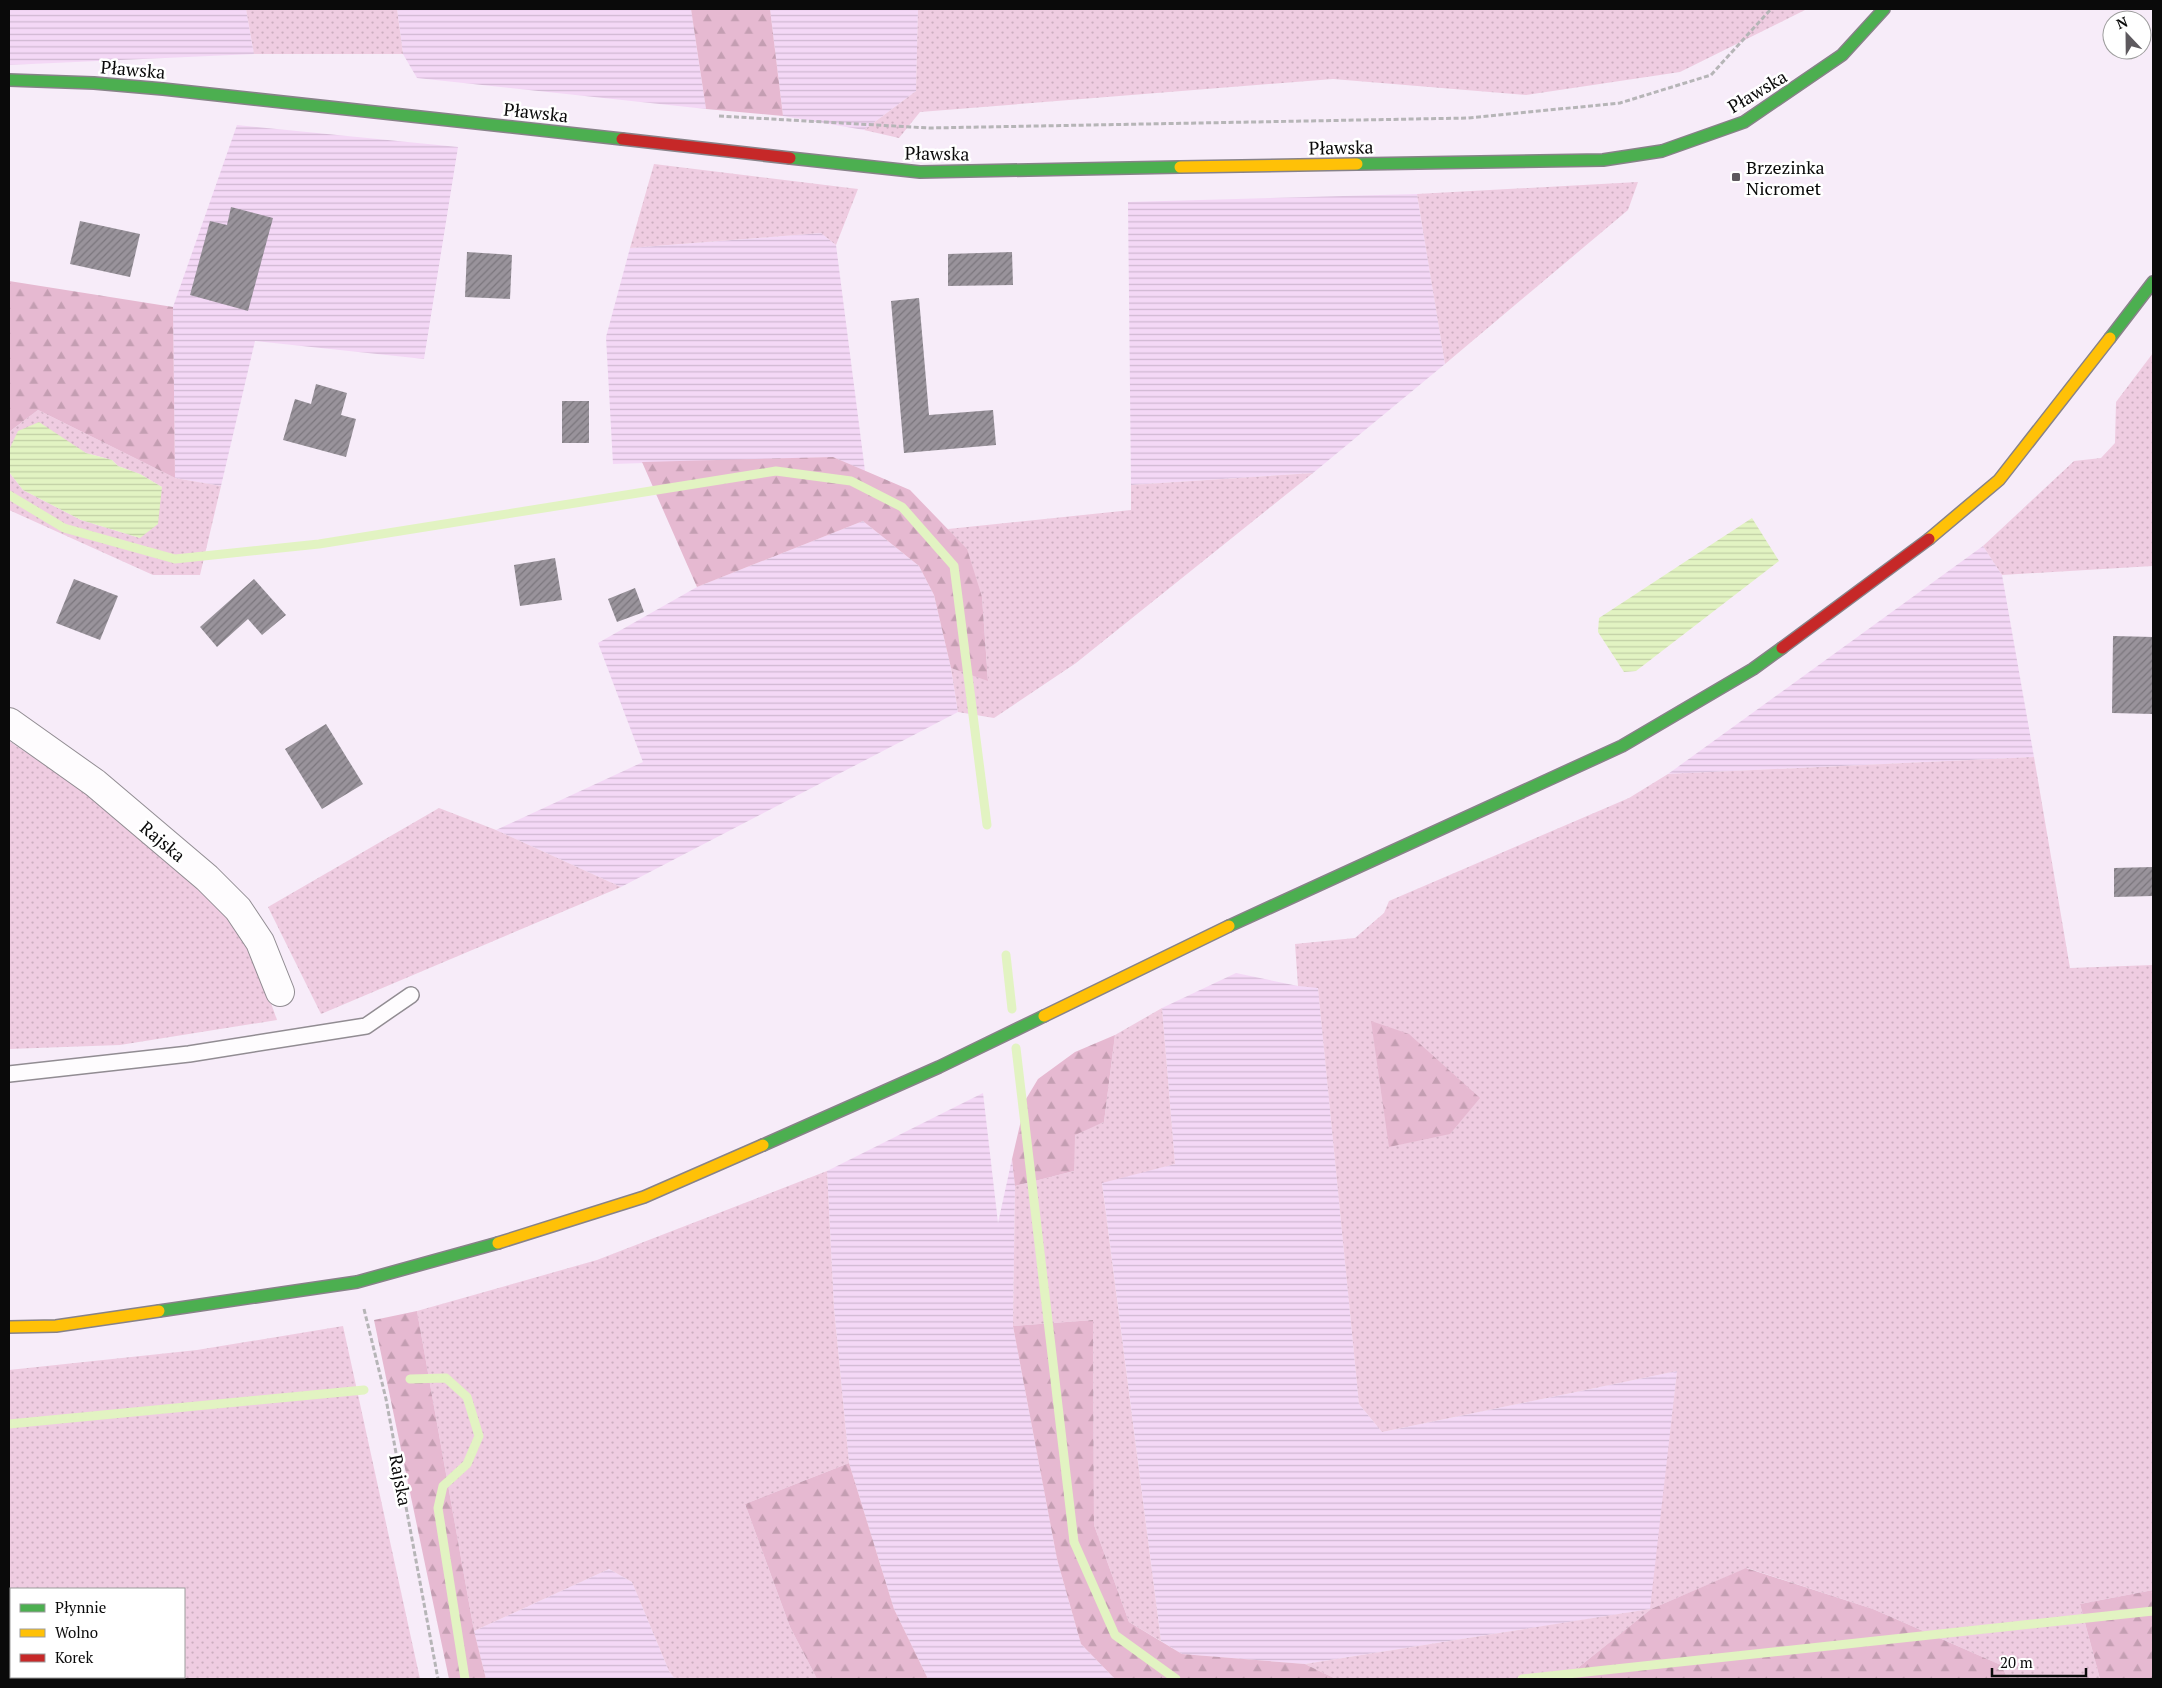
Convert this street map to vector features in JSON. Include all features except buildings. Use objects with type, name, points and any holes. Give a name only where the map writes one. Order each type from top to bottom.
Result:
[{"type":"street","name":"Pławska","points":[[9,80],[94,83],[163,89],[930,172],[1603,160],[1662,151],[1744,122],[1842,55],[1884,9]]},
{"type":"street","points":[[9,1327],[56,1326],[357,1282],[499,1243],[644,1196],[939,1067],[1230,926],[1622,746],[1753,669],[1912,553],[1999,480],[2153,282]]},
{"type":"street","name":"Rajska","points":[[9,722],[95,783],[213,884],[238,910],[260,942],[280,992]]},
{"type":"lane","points":[[9,1074],[189,1054],[366,1026],[411,995]]},
{"type":"path","points":[[719,116],[929,128],[1468,118],[1620,103],[1711,76],[1771,9]]},
{"type":"path","name":"Rajska","points":[[357,1282],[386,1399],[438,1679]]},
{"type":"shaded area","points":[[9,9],[246,9],[254,54],[9,65]]},
{"type":"shaded area","points":[[246,9],[397,9],[403,54],[254,54]]},
{"type":"shaded area","points":[[397,9],[691,9],[706,109],[417,78],[403,54]]},
{"type":"shaded area","points":[[770,9],[918,9],[916,91],[864,130],[783,116]]},
{"type":"shaded area","points":[[918,9],[1807,9],[1680,72],[1526,95],[1333,79],[920,112],[899,138],[864,130],[916,91]]},
{"type":"shaded area","points":[[237,125],[458,147],[424,359],[255,341],[221,486],[175,478],[173,307]]},
{"type":"shaded area","points":[[654,164],[858,189],[836,245],[821,233],[630,248]]},
{"type":"shaded area","points":[[1638,182],[1628,210],[1445,364],[1417,194]]},
{"type":"shaded area","points":[[1417,194],[1445,364],[1313,473],[1131,485],[1128,202]]},
{"type":"shaded area","points":[[821,233],[836,245],[865,471],[833,457],[613,464],[606,337],[630,248]]},
{"type":"shaded area","points":[[2153,353],[2153,566],[2002,575],[1983,546],[2074,461],[2101,458],[2115,443],[2116,402]]},
{"type":"shaded area","points":[[38,410],[175,478],[221,486],[200,575],[153,575],[9,510],[9,472],[23,490],[81,520],[140,538],[162,487],[140,474],[118,466],[112,460],[86,453],[69,444],[9,450],[9,432]]},
{"type":"shaded area","points":[[39,422],[86,453],[112,460],[118,466],[140,474],[162,487],[158,524],[140,538],[81,520],[23,490],[9,472],[9,450],[18,431]]},
{"type":"shaded area","points":[[1313,473],[1076,663],[994,718],[958,712],[951,668],[988,680],[982,597],[948,529],[1131,510],[1131,485]]},
{"type":"shaded area","points":[[1752,518],[1779,561],[1636,671],[1624,672],[1598,632],[1599,618]]},
{"type":"shaded area","points":[[863,521],[919,566],[934,595],[951,668],[958,712],[621,887],[496,830],[643,762],[598,643],[697,587]]},
{"type":"shaded area","points":[[1983,546],[2002,575],[2034,757],[1668,774]]},
{"type":"shaded area","points":[[9,741],[127,820],[227,912],[251,947],[277,1020],[120,1045],[9,1049]]},
{"type":"shaded area","points":[[2034,757],[2070,968],[2153,965],[2153,1590],[2080,1604],[2100,1679],[2008,1679],[2001,1665],[1873,1609],[1747,1568],[1651,1609],[1564,1679],[1336,1679],[1305,1664],[1650,1609],[1677,1371],[1382,1432],[1359,1404],[1318,988],[1298,986],[1295,944],[1355,938],[1384,913],[1389,901],[1629,798],[1668,774]]},
{"type":"shaded area","points":[[439,808],[496,830],[621,887],[321,1014],[268,907]]},
{"type":"shaded area","points":[[1236,973],[1298,986],[1318,987],[1359,1404],[1382,1432],[1677,1371],[1651,1609],[1305,1664],[1182,1654],[1161,1641],[1102,1182],[1175,1164],[1162,1008]]},
{"type":"shaded area","points":[[1162,1008],[1175,1164],[1102,1183],[1161,1641],[1129,1622],[1094,1525],[1093,1320],[1013,1326],[1015,1186],[1074,1171],[1074,1134],[1104,1122],[1115,1035]]},
{"type":"shaded area","points":[[983,1093],[998,1223],[1012,1159],[1015,1186],[1013,1326],[1057,1559],[1081,1644],[1115,1679],[928,1679],[894,1609],[849,1463],[834,1308],[827,1171]]},
{"type":"shaded area","points":[[827,1171],[834,1308],[849,1463],[745,1504],[790,1627],[817,1679],[675,1679],[669,1671],[632,1582],[609,1569],[474,1631],[417,1311],[597,1260]]},
{"type":"shaded area","points":[[343,1326],[420,1679],[9,1679],[9,1370],[197,1350]]},
{"type":"shaded area","points":[[609,1569],[632,1582],[669,1671],[675,1679],[486,1679],[474,1631]]},
{"type":"green space","points":[[691,9],[770,9],[783,116],[706,109]]},
{"type":"green space","points":[[9,281],[173,307],[175,478],[38,410],[9,432]]},
{"type":"green space","points":[[833,457],[910,490],[967,549],[982,597],[988,681],[951,668],[934,595],[919,566],[863,521],[697,587],[642,462]]},
{"type":"green space","points":[[1371,1021],[1409,1034],[1480,1098],[1450,1134],[1389,1147]]},
{"type":"green space","points":[[1115,1035],[1104,1122],[1075,1135],[1074,1171],[1015,1186],[1012,1159],[1026,1099],[1038,1079],[1075,1052]]},
{"type":"green space","points":[[417,1311],[474,1631],[486,1679],[449,1679],[374,1320]]},
{"type":"green space","points":[[1093,1320],[1094,1525],[1129,1622],[1182,1654],[1305,1664],[1336,1679],[1115,1679],[1081,1644],[1057,1559],[1013,1326]]},
{"type":"green space","points":[[849,1463],[894,1609],[928,1679],[817,1679],[790,1627],[745,1504]]},
{"type":"green space","points":[[1746,1568],[1873,1609],[2001,1665],[2008,1679],[1564,1679],[1651,1609]]},
{"type":"green space","points":[[2153,1590],[2153,1679],[2100,1679],[2080,1604]]},
{"type":"waterway","points":[[9,495],[64,528],[175,559],[319,544],[776,471],[851,481],[902,507],[954,566],[987,825]]},
{"type":"waterway","points":[[1006,955],[1012,1009]]},
{"type":"waterway","points":[[1016,1048],[1074,1542],[1115,1635],[1176,1679]]},
{"type":"waterway","points":[[410,1379],[446,1378],[467,1397],[479,1436],[467,1464],[443,1486],[438,1508],[465,1679]]},
{"type":"waterway","points":[[9,1424],[364,1390]]},
{"type":"waterway","points":[[1522,1679],[2153,1611]]},
{"type":"traffic: fast","points":[[1357,164],[1603,160],[1662,151],[1744,122],[1842,55],[1884,9]]},
{"type":"traffic: fast","points":[[9,80],[94,83],[163,89],[622,139]]},
{"type":"traffic: fast","points":[[790,158],[920,172],[1180,167]]},
{"type":"traffic: fast","points":[[2110,338],[2153,282]]},
{"type":"traffic: fast","points":[[1229,926],[1622,746],[1753,669],[1782,648]]},
{"type":"traffic: fast","points":[[763,1145],[939,1067],[1044,1016]]},
{"type":"traffic: fast","points":[[159,1311],[357,1282],[498,1243]]},
{"type":"traffic: slow","points":[[1180,167],[1357,164]]},
{"type":"traffic: slow","points":[[1929,539],[1999,480],[2110,338]]},
{"type":"traffic: slow","points":[[1044,1016],[1229,926]]},
{"type":"traffic: slow","points":[[498,1243],[644,1197],[763,1145]]},
{"type":"traffic: slow","points":[[9,1327],[56,1326],[159,1311]]},
{"type":"traffic: jam","points":[[622,139],[790,158]]},
{"type":"traffic: jam","points":[[1782,648],[1929,539]]},
{"type":"place","name":"Brzezinka Nicromet","points":[[1736,177]]}]
